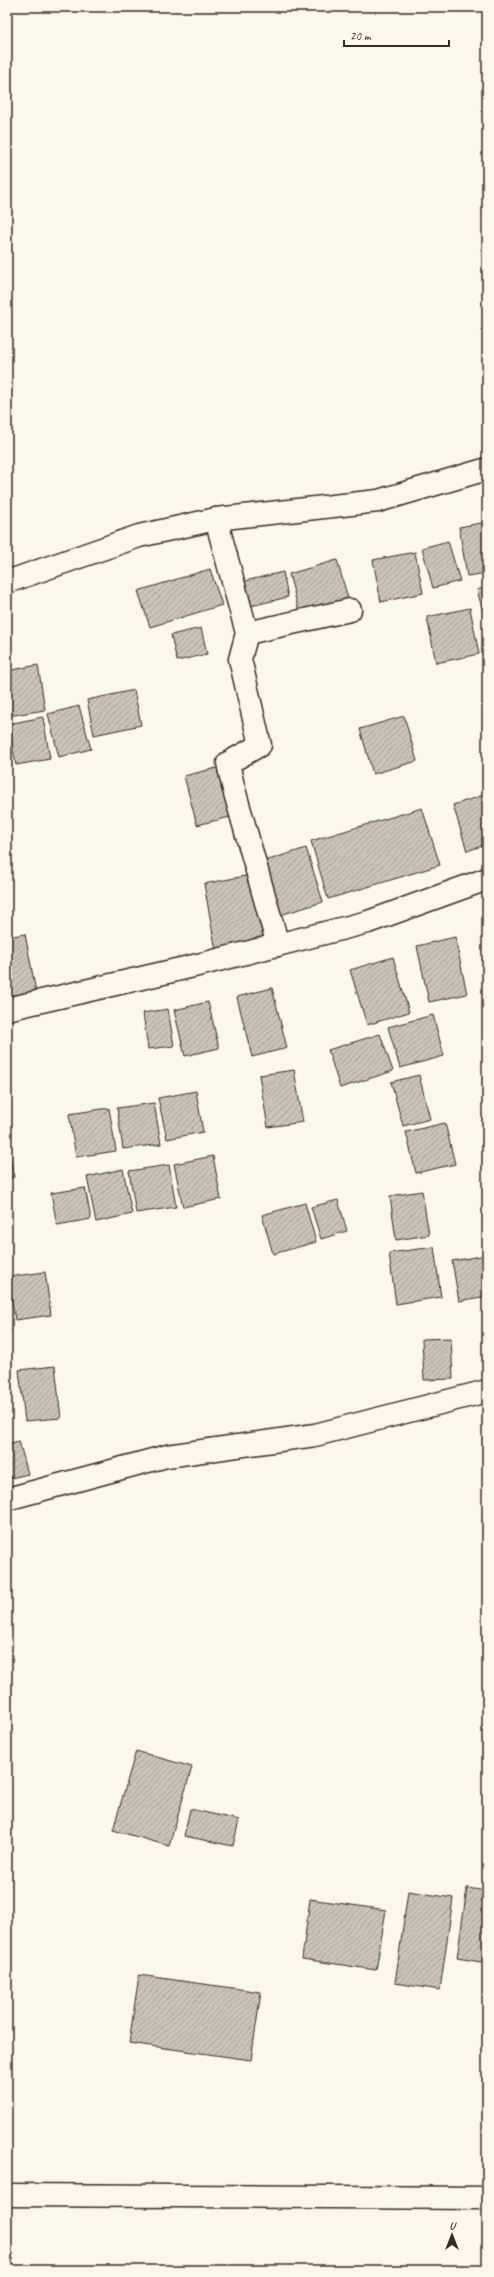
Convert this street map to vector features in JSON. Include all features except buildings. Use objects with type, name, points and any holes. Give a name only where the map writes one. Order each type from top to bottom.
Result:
[{"type":"street","points":[[7,582],[139,536],[216,519],[378,501],[487,469]]},
{"type":"street","points":[[216,519],[247,633],[240,659],[260,745],[228,763],[278,945]]},
{"type":"street","points":[[247,633],[350,610]]},
{"type":"street","points":[[7,1009],[278,945],[368,922],[487,879]]},
{"type":"street","points":[[7,1498],[167,1456],[315,1435],[487,1391]]},
{"type":"street","points":[[7,2195],[487,2198]]}]
